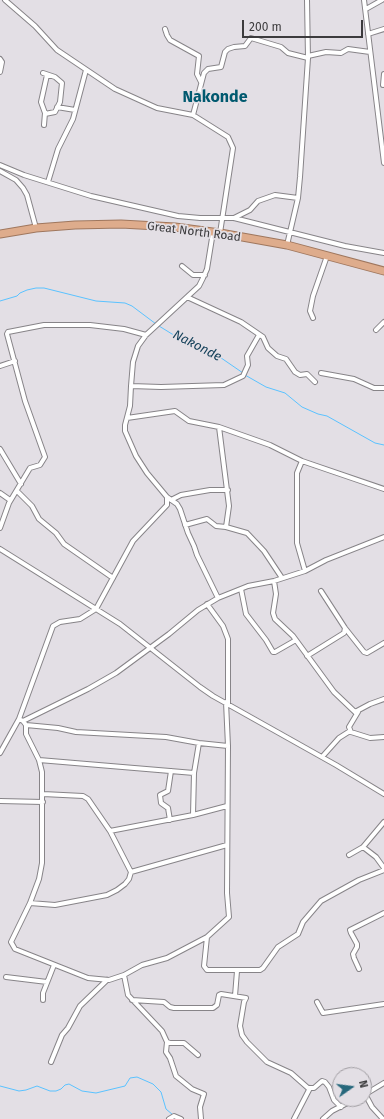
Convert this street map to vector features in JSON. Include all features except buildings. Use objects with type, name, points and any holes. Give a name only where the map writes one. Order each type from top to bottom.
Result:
[{"type":"highway","name":"Great North Road","points":[[0,234],[36,228],[75,225],[121,224],[175,227],[287,245],[384,272]]},
{"type":"street","points":[[6,0],[35,26],[57,50],[114,89],[157,108],[193,115],[228,138],[233,146],[223,218],[217,233],[208,269],[199,286],[156,325],[138,346],[133,362],[130,406],[125,425],[125,431],[136,456],[147,474],[169,498],[177,504],[180,509],[196,555],[218,598]]},
{"type":"street","points":[[287,245],[298,198],[303,143],[308,57],[307,0]]},
{"type":"street","points":[[364,0],[384,163]]},
{"type":"street","points":[[366,9],[382,0]]},
{"type":"street","points":[[165,29],[170,40],[199,56],[197,74],[201,82]]},
{"type":"street","points":[[368,34],[384,29]]},
{"type":"street","points":[[193,115],[205,71],[212,68],[221,67],[225,52],[228,49],[245,46],[252,38],[282,47],[288,54],[308,57],[326,52],[341,53],[348,49],[370,52]]},
{"type":"street","points":[[0,59],[2,62],[0,72]]},
{"type":"street","points":[[48,182],[58,148],[71,124],[86,70]]},
{"type":"street","points":[[44,125],[45,114],[41,102],[45,74],[58,79],[62,83],[60,102],[55,112],[45,114]]},
{"type":"street","points":[[374,86],[383,85],[384,74]]},
{"type":"street","points":[[57,107],[75,110]]},
{"type":"street","points":[[0,165],[91,196],[178,216],[200,218],[234,218],[345,246],[384,253]]},
{"type":"street","points":[[0,171],[16,180],[23,188],[27,195],[36,228]]},
{"type":"street","points":[[234,218],[250,210],[256,202],[275,195],[298,198]]},
{"type":"street","points":[[313,318],[310,311],[313,296],[327,256]]},
{"type":"street","points":[[182,266],[193,275],[205,275]]},
{"type":"street","points":[[187,297],[242,322],[264,339],[268,348],[277,356],[286,359],[296,372],[300,375],[307,374],[316,382]]},
{"type":"street","points":[[376,330],[384,322]]},
{"type":"street","points":[[0,528],[10,500],[30,468],[40,465],[44,457],[25,401],[7,334],[9,332],[44,325],[90,325],[124,329],[146,335]]},
{"type":"street","points":[[131,386],[168,387],[224,385],[243,376],[248,366],[247,356],[259,335]]},
{"type":"street","points":[[0,366],[15,361]]},
{"type":"street","points":[[321,373],[354,379],[374,388],[384,388]]},
{"type":"street","points":[[127,418],[153,415],[173,410],[189,420],[219,427],[270,445],[302,461],[384,489]]},
{"type":"street","points":[[219,427],[228,490],[229,506],[226,527]]},
{"type":"street","points":[[0,449],[21,484]]},
{"type":"street","points":[[302,461],[297,473],[297,543],[305,571]]},
{"type":"street","points":[[169,498],[210,490],[228,490]]},
{"type":"street","points":[[17,491],[32,506],[39,519],[56,533],[64,544],[113,578]]},
{"type":"street","points":[[0,493],[10,500]]},
{"type":"street","points":[[0,753],[21,720],[50,630],[53,626],[60,622],[80,619],[96,609],[133,541],[162,511],[167,505],[169,498]]},
{"type":"street","points":[[185,525],[206,519],[216,526],[241,530],[248,534],[264,551],[282,578]]},
{"type":"street","points":[[21,720],[88,689],[116,673],[169,634],[198,610],[218,598],[241,589],[274,581],[305,571],[326,560],[384,537]]},
{"type":"street","points":[[0,549],[120,624],[200,687],[384,794]]},
{"type":"street","points":[[274,581],[276,594],[273,613],[276,621],[296,640],[339,697],[353,712],[359,711],[370,704],[384,699]]},
{"type":"street","points":[[241,589],[246,614],[274,652],[296,640]]},
{"type":"street","points":[[321,591],[345,628],[365,653],[384,642]]},
{"type":"street","points":[[26,725],[26,734],[39,760],[42,772],[42,863],[39,879],[30,904],[12,940],[12,945],[15,948],[54,965],[88,978],[107,980],[124,975],[142,965],[167,958],[207,937],[229,916],[227,893],[228,639],[223,626],[207,604]]},
{"type":"street","points":[[307,656],[344,632],[345,628]]},
{"type":"street","points":[[350,731],[349,727],[359,711]]},
{"type":"street","points":[[21,720],[26,725],[58,728],[76,732],[166,737],[228,746]]},
{"type":"street","points":[[322,757],[339,738],[350,731]]},
{"type":"street","points":[[350,731],[370,738],[384,737]]},
{"type":"street","points":[[192,815],[194,773],[199,743]]},
{"type":"street","points":[[39,760],[194,773]]},
{"type":"street","points":[[170,820],[168,808],[162,803],[160,795],[168,791],[171,771]]},
{"type":"street","points":[[30,904],[56,905],[107,894],[117,890],[125,884],[129,879],[131,872],[110,832],[92,803],[85,797],[43,794]]},
{"type":"street","points":[[0,801],[43,802]]},
{"type":"street","points":[[110,832],[170,820],[227,806]]},
{"type":"street","points":[[349,855],[363,847],[384,822]]},
{"type":"street","points":[[131,872],[227,845]]},
{"type":"street","points":[[207,937],[205,969],[210,971],[262,970],[278,947],[298,934],[303,922],[321,901],[360,879],[384,869],[376,857],[363,847]]},
{"type":"street","points":[[359,969],[353,954],[357,944],[350,933],[350,930],[384,913]]},
{"type":"street","points":[[43,1000],[43,993],[54,965]]},
{"type":"street","points":[[235,996],[237,971]]},
{"type":"street","points":[[124,975],[127,993],[162,1032],[167,1042],[166,1052],[170,1058],[176,1076],[192,1089],[204,1094],[200,1107],[201,1119]]},
{"type":"street","points":[[6,977],[47,982]]},
{"type":"street","points":[[51,1062],[62,1035],[68,1028],[80,1006],[107,980]]},
{"type":"street","points":[[132,1000],[164,1002],[170,1007],[174,1008],[213,1008],[217,1005],[220,995],[246,998],[240,1026],[242,1035],[266,1062],[291,1073],[310,1088]]},
{"type":"street","points":[[317,1002],[323,1013],[384,1004]]},
{"type":"street","points":[[167,1042],[182,1042],[198,1055]]},
{"type":"street","points":[[310,1088],[314,1088],[322,1082],[326,1082],[332,1095]]},
{"type":"street","points":[[372,1091],[384,1083]]},
{"type":"street","points":[[294,1119],[310,1088]]},
{"type":"street","points":[[323,1119],[332,1111],[340,1107]]},
{"type":"street","points":[[371,1107],[383,1119]]},
{"type":"street","points":[[169,1119],[174,1116],[181,1119]]},
{"type":"waterway","name":"Nakonde","points":[[0,301],[17,296],[27,290],[44,288],[96,301],[125,303],[132,306],[156,324]]},
{"type":"waterway","name":"Nakonde","points":[[159,326],[185,342],[211,351],[243,373]]},
{"type":"waterway","name":"Nakonde","points":[[245,375],[266,387],[285,393],[302,407],[327,416],[375,443],[384,445]]},
{"type":"waterway","points":[[0,1086],[19,1091],[37,1086],[50,1091],[56,1091],[69,1084],[82,1091],[96,1093],[125,1086],[130,1078],[137,1077],[153,1084],[161,1092],[166,1109],[173,1115]]},
{"type":"district","name":"Nakonde","points":[[215,98]]}]
